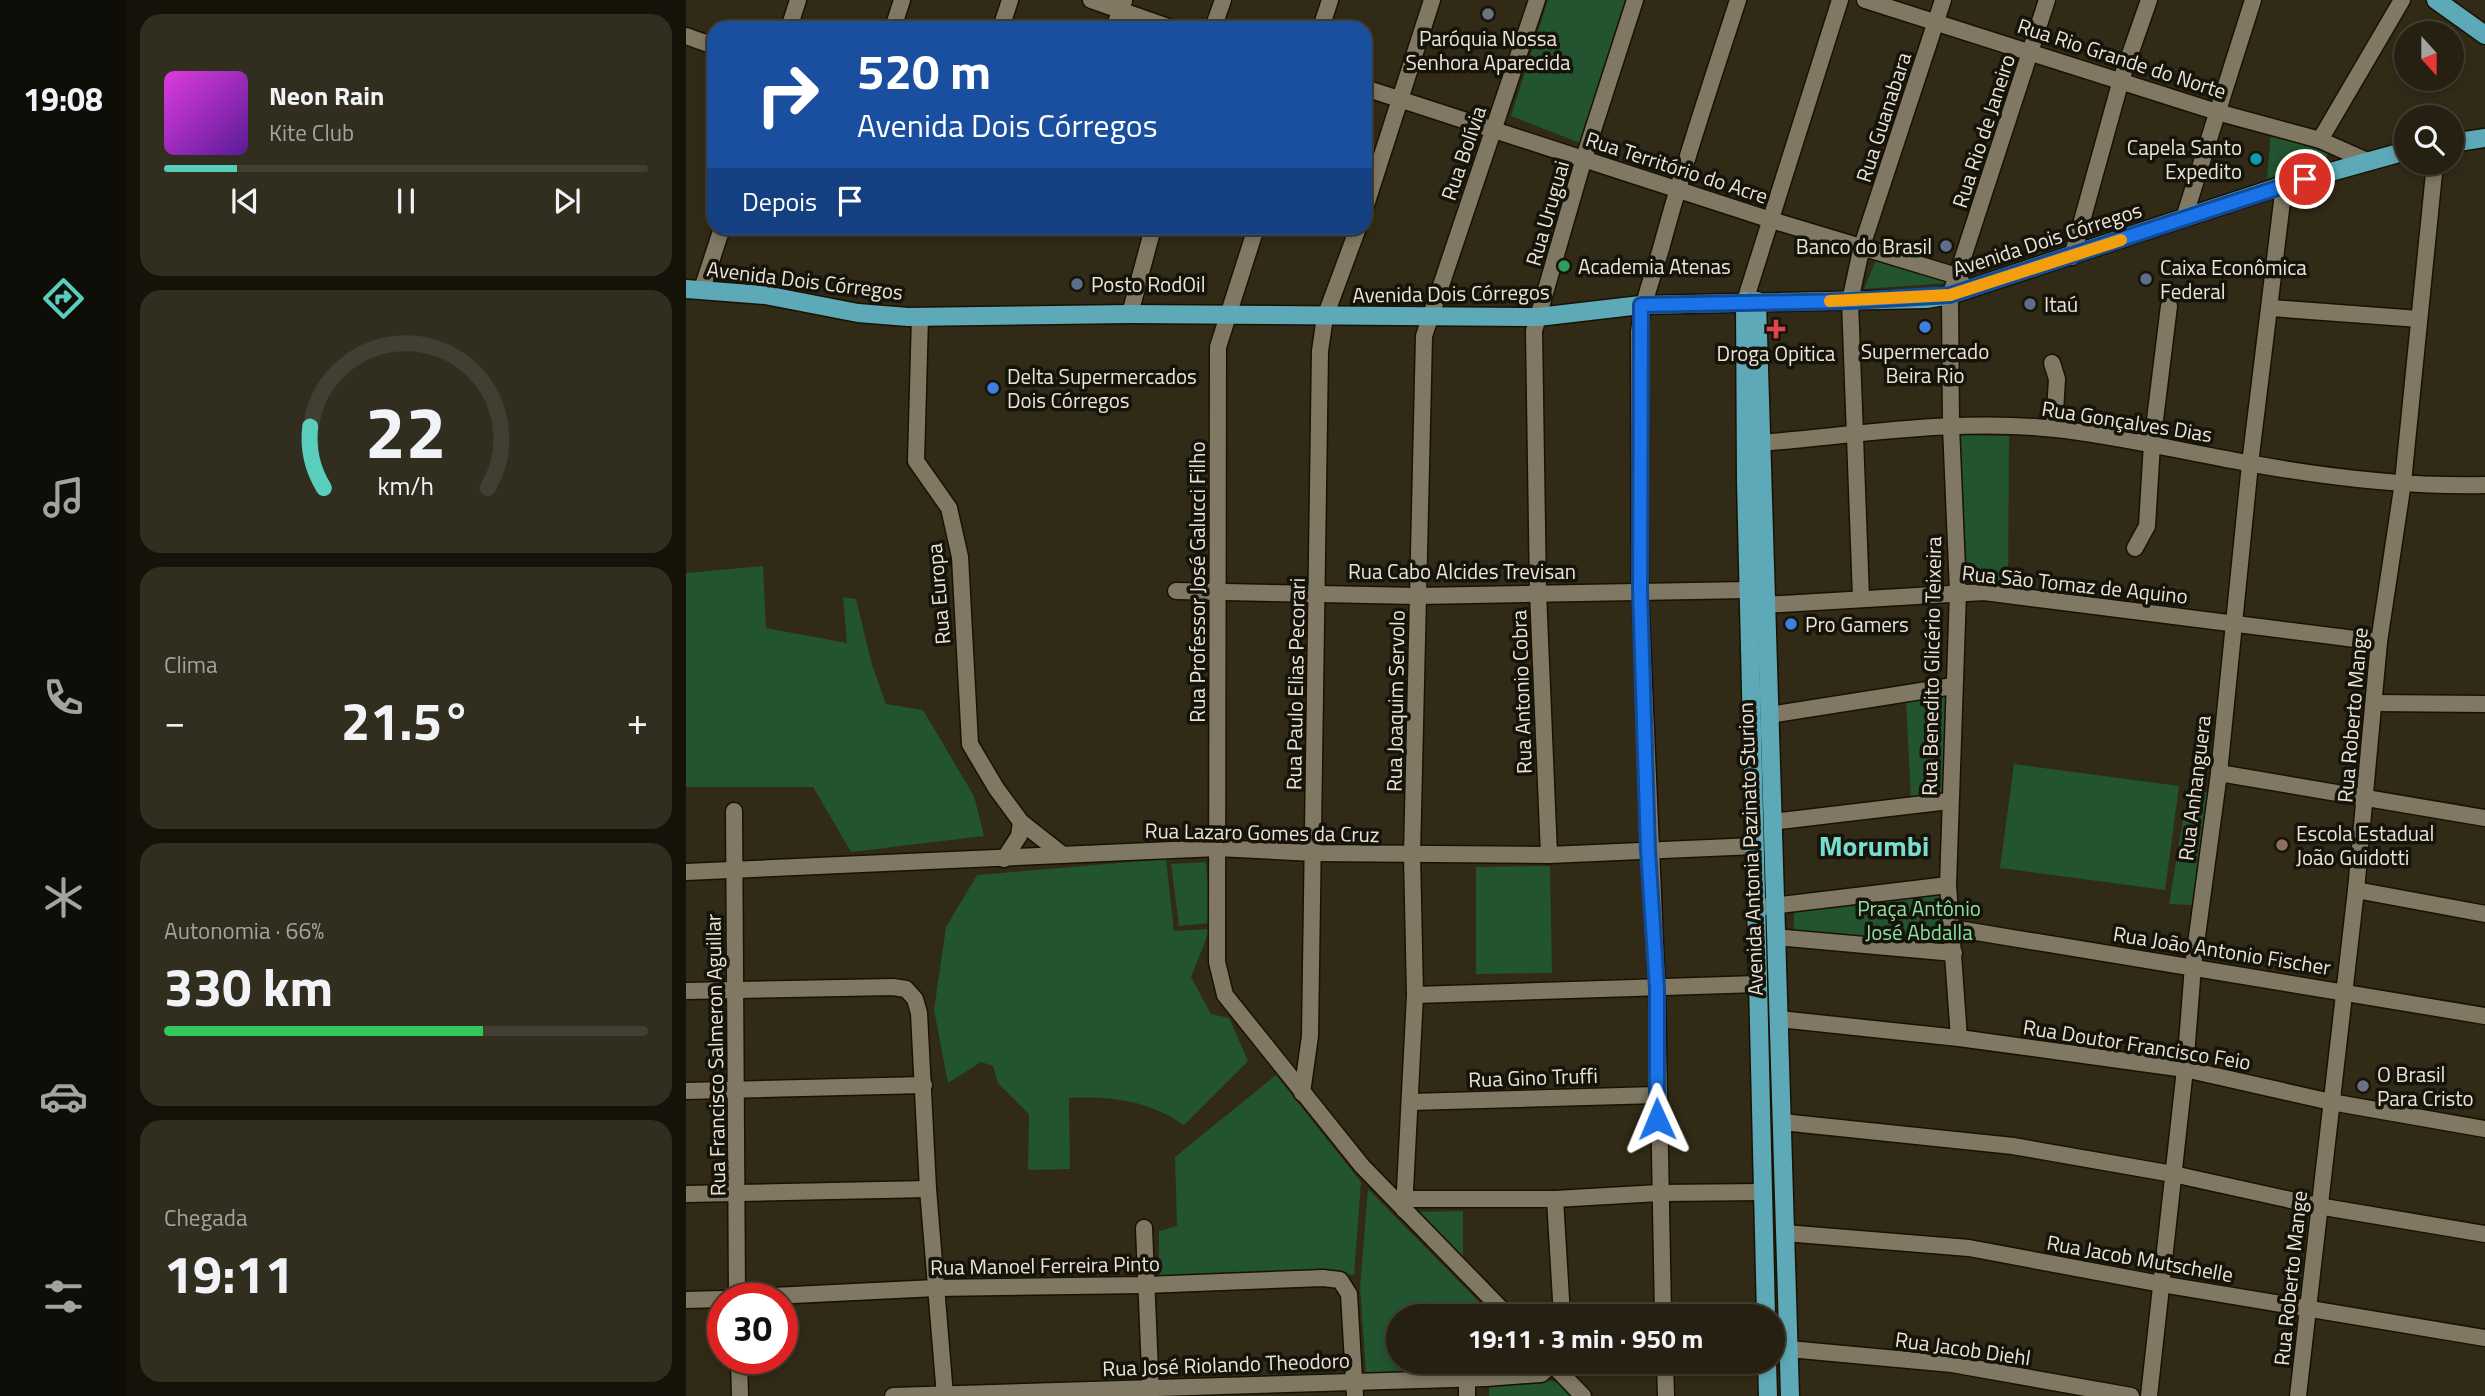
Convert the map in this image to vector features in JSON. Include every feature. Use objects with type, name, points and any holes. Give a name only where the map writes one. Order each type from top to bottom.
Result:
[{"type":"main road","points":[[2436,0],[2485,35]]},
{"type":"main road","points":[[2464,141],[2485,138]]},
{"type":"main road","name":"Avenida Dois Córregos","points":[[694,289],[765,295],[858,313],[920,317],[1130,314],[1538,317],[1641,305],[1850,301],[1958,287],[2072,257],[2284,185],[2394,154]]},
{"type":"main road","name":"Avenida Antonia Pazinato Sturion","points":[[1751,301],[1766,605],[1790,1396]]},
{"type":"main road","name":"Avenida Antonia Pazinato Sturion","points":[[1751,301],[1748,590],[1766,1304]]},
{"type":"main road","points":[[1748,590],[1766,605],[1749,622]]},
{"type":"main road","points":[[1758,984],[1761,1007],[1767,1015],[1779,1019]]},
{"type":"main road","points":[[1767,1374],[1768,1396]]},
{"type":"street","points":[[791,21],[798,0]]},
{"type":"street","points":[[895,21],[902,0]]},
{"type":"street","points":[[1003,21],[1010,0]]},
{"type":"street","points":[[1091,0],[1122,4],[1157,21]]},
{"type":"street","points":[[1216,21],[1223,0]]},
{"type":"street","points":[[1323,21],[1330,0]]},
{"type":"street","points":[[1372,188],[1432,0]]},
{"type":"street","name":"Rua Bolívia","points":[[1428,318],[1537,0]]},
{"type":"street","name":"Rua Uruguai","points":[[1538,317],[1584,158],[1635,0]]},
{"type":"street","points":[[1663,1304],[1657,989],[1648,850],[1640,591],[1641,305],[1650,289],[1677,190],[1738,0]]},
{"type":"street","points":[[1751,301],[1768,219],[1840,0]]},
{"type":"street","name":"Rua Rio Grande do Norte","points":[[1864,0],[2320,141],[2365,160]]},
{"type":"street","name":"Rua Guanabara","points":[[1861,598],[1850,301],[1862,246],[1943,0]]},
{"type":"street","name":"Rua Rio de Janeiro","points":[[1958,287],[2047,0]]},
{"type":"street","points":[[2072,257],[2121,80],[2149,0]]},
{"type":"street","points":[[2184,218],[2253,0]]},
{"type":"street","points":[[2320,141],[2402,0]]},
{"type":"street","points":[[1116,21],[1122,4]]},
{"type":"street","points":[[686,36],[707,44]]},
{"type":"street","name":"Rua Território do Acre","points":[[1372,90],[1768,219],[1862,246],[1958,287]]},
{"type":"street","name":"Rua Roberto Mange","points":[[2298,1396],[2356,890],[2379,642],[2403,482],[2434,175]]},
{"type":"street","name":"Rua Anhanguera","points":[[2149,1396],[2185,1069],[2193,966],[2219,773],[2250,464],[2284,185]]},
{"type":"street","points":[[694,289],[719,235]]},
{"type":"street","points":[[1130,314],[1151,235]]},
{"type":"street","name":"Rua Professor José Galucci Filho","points":[[1254,235],[1218,347],[1217,962],[1225,995],[1302,1093],[1497,1304]]},
{"type":"street","name":"Rua Paulo Elias Pecorari","points":[[1302,1093],[1310,1036],[1320,351],[1325,317],[1355,235]]},
{"type":"street","name":"Rua Benedito Glicério Teixeira","points":[[1958,287],[1951,426],[1958,592],[1948,885],[1959,1038]]},
{"type":"street","points":[[2135,548],[2147,526],[2152,444],[2169,306]]},
{"type":"street","points":[[2271,308],[2419,319]]},
{"type":"street","name":"Rua Europa","points":[[920,317],[916,461],[949,508],[960,557],[970,744],[996,788],[1021,822],[1063,855]]},
{"type":"street","name":"Rua Antonio Cobra","points":[[1538,317],[1535,331],[1538,593],[1549,855]]},
{"type":"street","name":"Rua Joaquim Servolo","points":[[1404,1204],[1415,995],[1412,855],[1421,413],[1428,318]]},
{"type":"street","points":[[2052,363],[2057,379],[2054,429]]},
{"type":"street","name":"Rua Gonçalves Dias","points":[[1760,443],[1951,426],[2054,429],[2152,444],[2250,464],[2403,482],[2485,485]]},
{"type":"street","name":"Rua Cabo Alcides Trevisan","points":[[1176,591],[1418,596],[1748,590]]},
{"type":"street","name":"Rua São Tomaz de Aquino","points":[[1766,605],[1984,592],[2379,642]]},
{"type":"street","points":[[1769,715],[1953,686]]},
{"type":"street","points":[[2374,703],[2485,704]]},
{"type":"street","points":[[2219,773],[2485,818]]},
{"type":"street","points":[[1772,822],[1949,801]]},
{"type":"street","name":"Rua Francisco Salmeron Aguillar","points":[[734,811],[736,1283]]},
{"type":"street","points":[[1004,859],[1019,836],[1021,822]]},
{"type":"street","name":"Rua Lazaro Gomes da Cruz","points":[[686,872],[1217,848],[1314,853],[1549,855],[1755,846]]},
{"type":"street","points":[[1756,912],[1775,904],[1850,898],[1948,885]]},
{"type":"street","points":[[2356,890],[2485,914]]},
{"type":"street","name":"Rua João Antonio Fischer","points":[[1952,928],[2485,1016]]},
{"type":"street","points":[[1776,937],[1954,953]]},
{"type":"street","points":[[1415,995],[1758,984]]},
{"type":"street","points":[[686,991],[906,989],[915,999],[919,1013],[928,1189],[945,1395]]},
{"type":"street","name":"Rua Doutor Francisco Feio","points":[[1779,1019],[1959,1038],[2185,1069],[2331,1102],[2485,1129]]},
{"type":"street","points":[[686,1091],[924,1085]]},
{"type":"street","name":"Rua Gino Truffi","points":[[1410,1102],[1657,1094]]},
{"type":"street","points":[[1782,1122],[2013,1146],[2173,1174],[2318,1206],[2485,1234]]},
{"type":"street","points":[[686,1194],[928,1189]]},
{"type":"street","points":[[1404,1204],[1659,1193],[1764,1192]]},
{"type":"street","points":[[1555,1199],[1561,1304]]},
{"type":"street","points":[[1144,1228],[1151,1392]]},
{"type":"street","name":"Rua Jacob Mutschelle","points":[[1785,1233],[1969,1248],[2161,1284],[2485,1338]]},
{"type":"street","name":"Rua Manoel Ferreira Pinto","points":[[798,1295],[936,1288],[1145,1285],[1323,1278],[1340,1280],[1349,1294],[1355,1388]]},
{"type":"street","points":[[686,1300],[707,1299]]},
{"type":"street","name":"Rua Jacob Diehl","points":[[1789,1349],[1952,1364],[2131,1396]]},
{"type":"street","points":[[739,1374],[740,1396]]},
{"type":"street","name":"Rua José Riolando Theodoro","points":[[893,1396],[1355,1388],[1541,1374]]},
{"type":"street","points":[[1563,1374],[1583,1396]]},
{"type":"street","points":[[1665,1374],[1666,1396]]},
{"type":"street","points":[[1467,1378],[1467,1396]]},
{"type":"green space","points":[[1548,0],[1625,0],[1580,143],[1511,116]]},
{"type":"green space","points":[[2271,132],[2323,148],[2328,152],[2327,157],[2319,163],[2267,179]]},
{"type":"green space","points":[[1878,255],[1949,283],[1864,289]]},
{"type":"green space","points":[[1959,435],[2009,436],[2008,586],[1967,583]]},
{"type":"green space","points":[[763,566],[766,628],[847,643],[843,597],[856,599],[872,665],[886,704],[923,710],[974,796],[984,836],[851,852],[813,787],[686,787],[686,573]]},
{"type":"green space","points":[[1949,693],[1944,794],[1911,799],[1906,700]]},
{"type":"green space","points":[[2014,764],[2179,786],[2165,890],[2000,868]]},
{"type":"green space","points":[[2188,790],[2209,792],[2193,905],[2169,904]]},
{"type":"green space","points":[[1166,859],[1174,931],[1210,929],[1191,977],[1211,1014],[1229,1018],[1248,1061],[1184,1125],[1143,1105],[1115,1099],[1069,1098],[1070,1169],[1028,1170],[1029,1114],[998,1083],[993,1066],[981,1062],[948,1083],[934,1010],[946,927],[977,875]]},
{"type":"green space","points":[[1206,862],[1211,923],[1179,926],[1171,864]]},
{"type":"green space","points":[[1550,866],[1552,973],[1476,974],[1476,867]]},
{"type":"green space","name":"Praça Antônio José Abdalla","points":[[1943,893],[1946,949],[1794,933],[1794,908]]},
{"type":"green space","points":[[1276,1075],[1361,1182],[1354,1275],[1316,1271],[1159,1279],[1159,1231],[1177,1226],[1175,1157]]},
{"type":"green space","points":[[1368,1189],[1481,1304],[1386,1304],[1386,1373],[1366,1373],[1360,1287]]},
{"type":"green space","points":[[1463,1211],[1463,1257],[1415,1212]]},
{"type":"green space","points":[[1547,1380],[1562,1383],[1574,1396],[1489,1396],[1489,1386]]},
{"type":"slow traffic","points":[[1830,301],[1926,299],[1950,295],[2121,240]]},
{"type":"place","name":"Paróquia Nossa Senhora Aparecida","points":[[1488,14]]},
{"type":"place","name":"Capela Santo Expedito","points":[[2256,159]]},
{"type":"place","name":"Banco do Brasil","points":[[1946,246]]},
{"type":"place","name":"Academia Atenas","points":[[1564,266]]},
{"type":"place","name":"Caixa Econômica Federal","points":[[2146,279]]},
{"type":"place","name":"Posto RodOil","points":[[1077,284]]},
{"type":"place","name":"Itaú","points":[[2030,304]]},
{"type":"place","name":"Supermercado Beira Rio","points":[[1925,327]]},
{"type":"place","name":"Droga Opitica","points":[[1776,329]]},
{"type":"place","name":"Delta Supermercados Dois Córregos","points":[[993,388]]},
{"type":"place","name":"Pro Gamers","points":[[1791,624]]},
{"type":"place","name":"Escola Estadual João Guidotti","points":[[2282,845]]},
{"type":"place","name":"O Brasil Para Cristo","points":[[2363,1086]]},
{"type":"district","name":"Morumbi","points":[[1874,845]]},
{"type":"route","points":[[1657,1119],[1657,989],[1648,850],[1640,591],[1641,305],[1926,299],[1950,295],[2305,179]]}]
